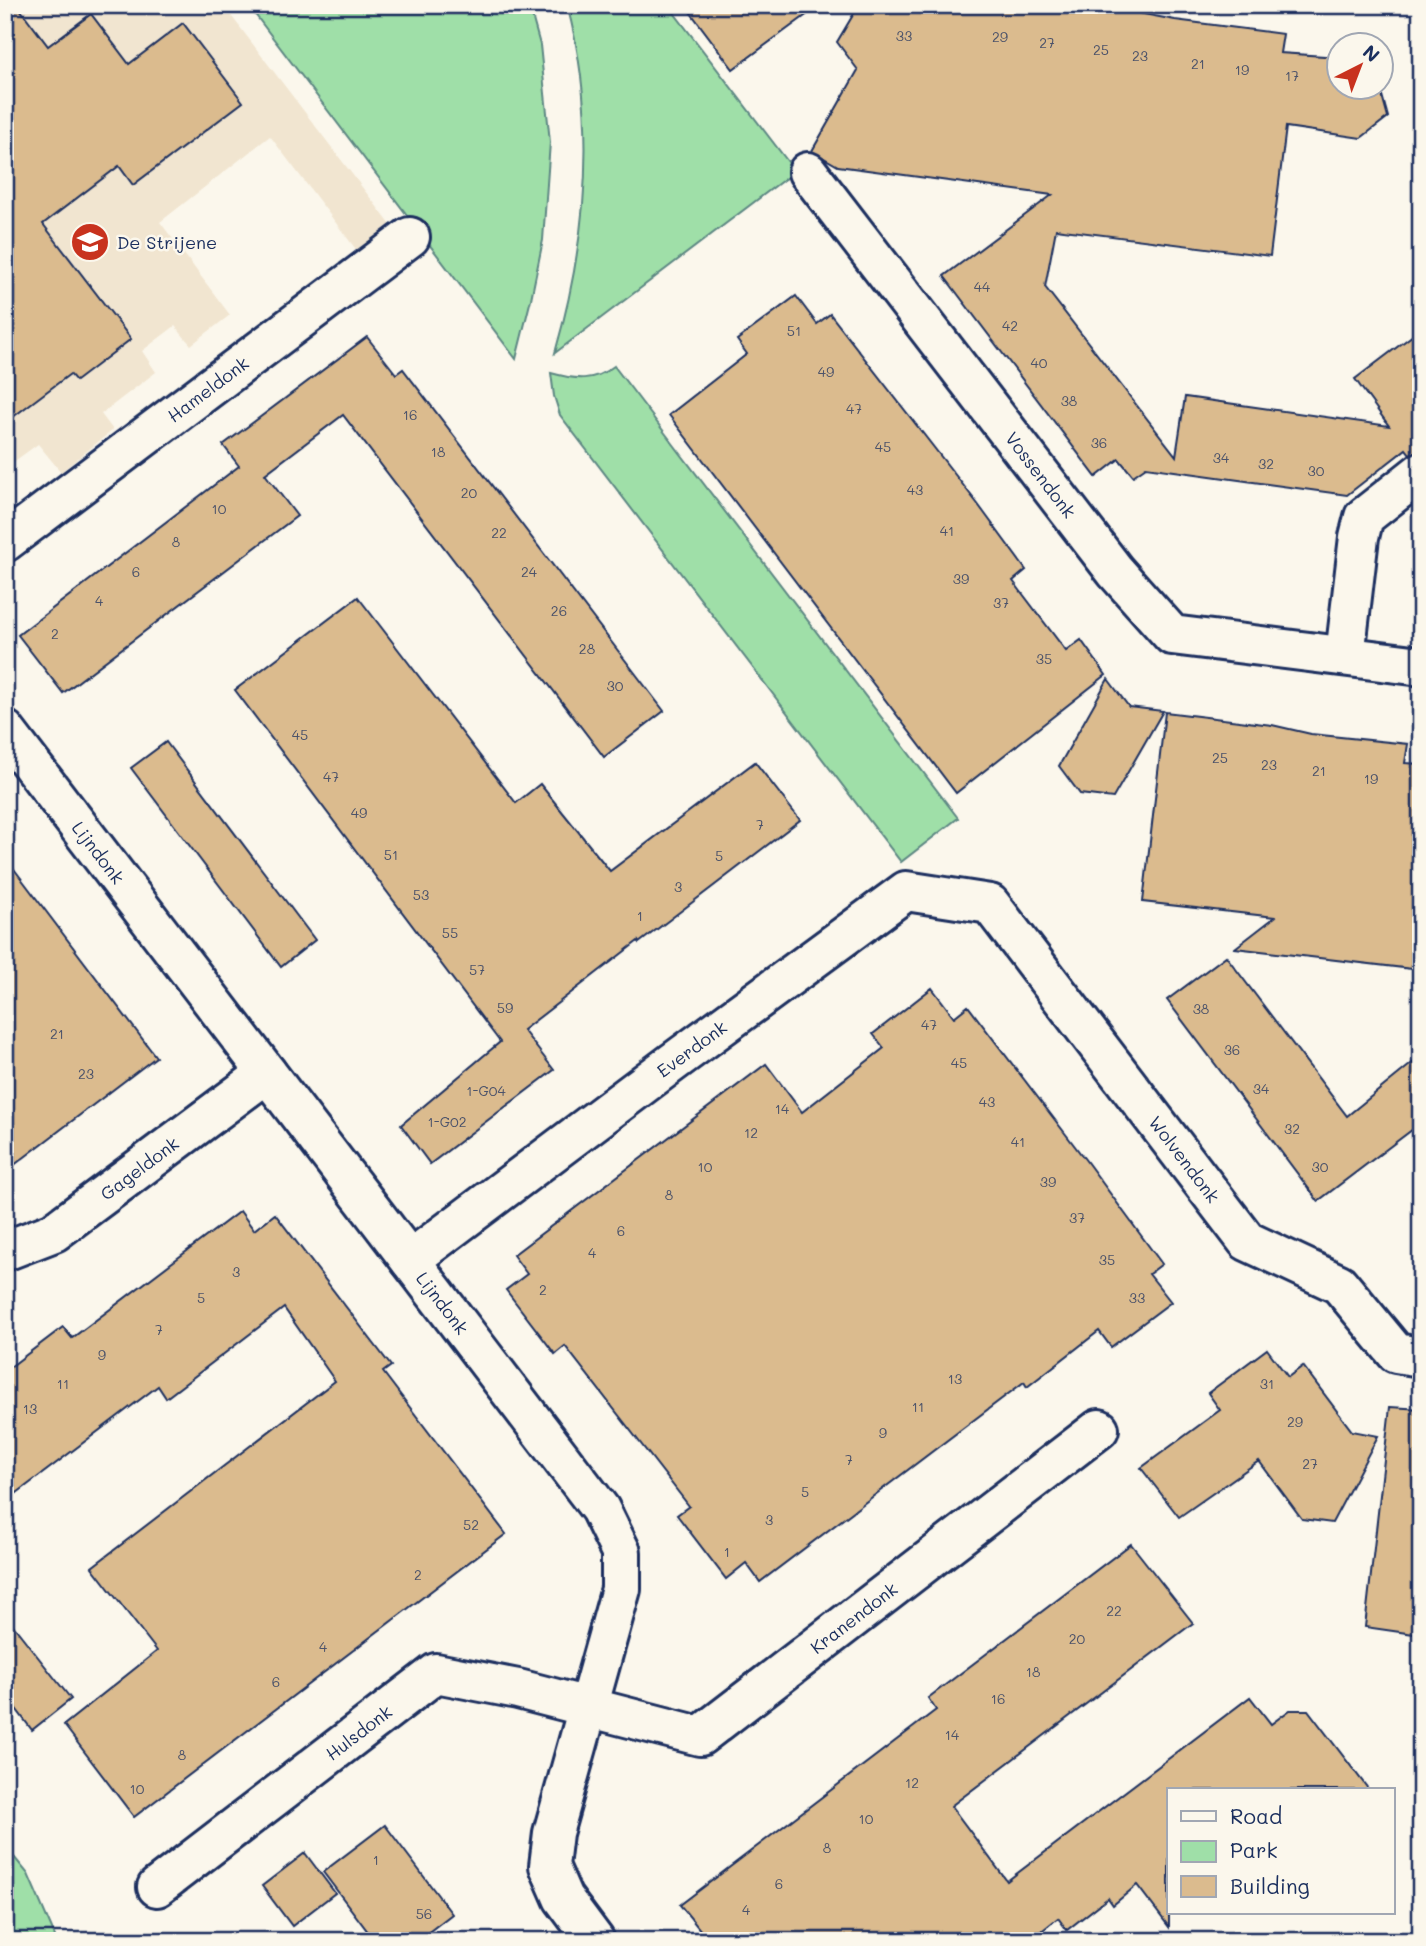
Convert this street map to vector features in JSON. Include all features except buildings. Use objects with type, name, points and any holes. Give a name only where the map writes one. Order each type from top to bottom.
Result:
[{"type":"street","name":"Vossendonk","points":[[808,172],[1115,571],[1172,635],[1421,666]]},
{"type":"street","name":"Hameldonk","points":[[5,542],[410,237]]},
{"type":"street","points":[[1345,656],[1359,537],[1364,517],[1421,472]]},
{"type":"street","name":"Lijndonk","points":[[5,730],[600,1509],[621,1552],[621,1589],[553,1833],[549,1866],[563,1898],[596,1941]]},
{"type":"street","name":"Everdonk","points":[[410,1260],[906,891],[990,904]]},
{"type":"street","name":"Wolvendonk","points":[[990,904],[1247,1241],[1339,1284],[1396,1353],[1421,1357]]},
{"type":"street","name":"Gageldonk","points":[[5,1251],[54,1232],[267,1073]]},
{"type":"street","name":"Kranendonk","points":[[588,1707],[700,1736],[1099,1429]]},
{"type":"street","name":"Hulsdonk","points":[[157,1887],[436,1673],[518,1689],[588,1707]]},
{"type":"shaded area","name":"De Strijene","points":[[5,5],[223,5],[394,229],[361,256],[270,136],[160,222],[230,315],[191,345],[175,326],[142,351],[156,372],[101,414],[113,430],[61,472],[38,444],[5,468]]},
{"type":"green space","points":[[248,5],[529,5],[540,45],[550,142],[543,240],[516,359]]},
{"type":"green space","points":[[567,5],[668,5],[795,171],[555,353],[575,267],[585,180],[583,92]]},
{"type":"green space","points":[[614,366],[958,818],[901,862],[560,415],[551,373],[584,378],[599,375]]},
{"type":"green space","points":[[5,1846],[28,1874],[57,1941],[5,1941]]},
{"type":"place","name":"De Strijene","points":[[90,242]]}]
